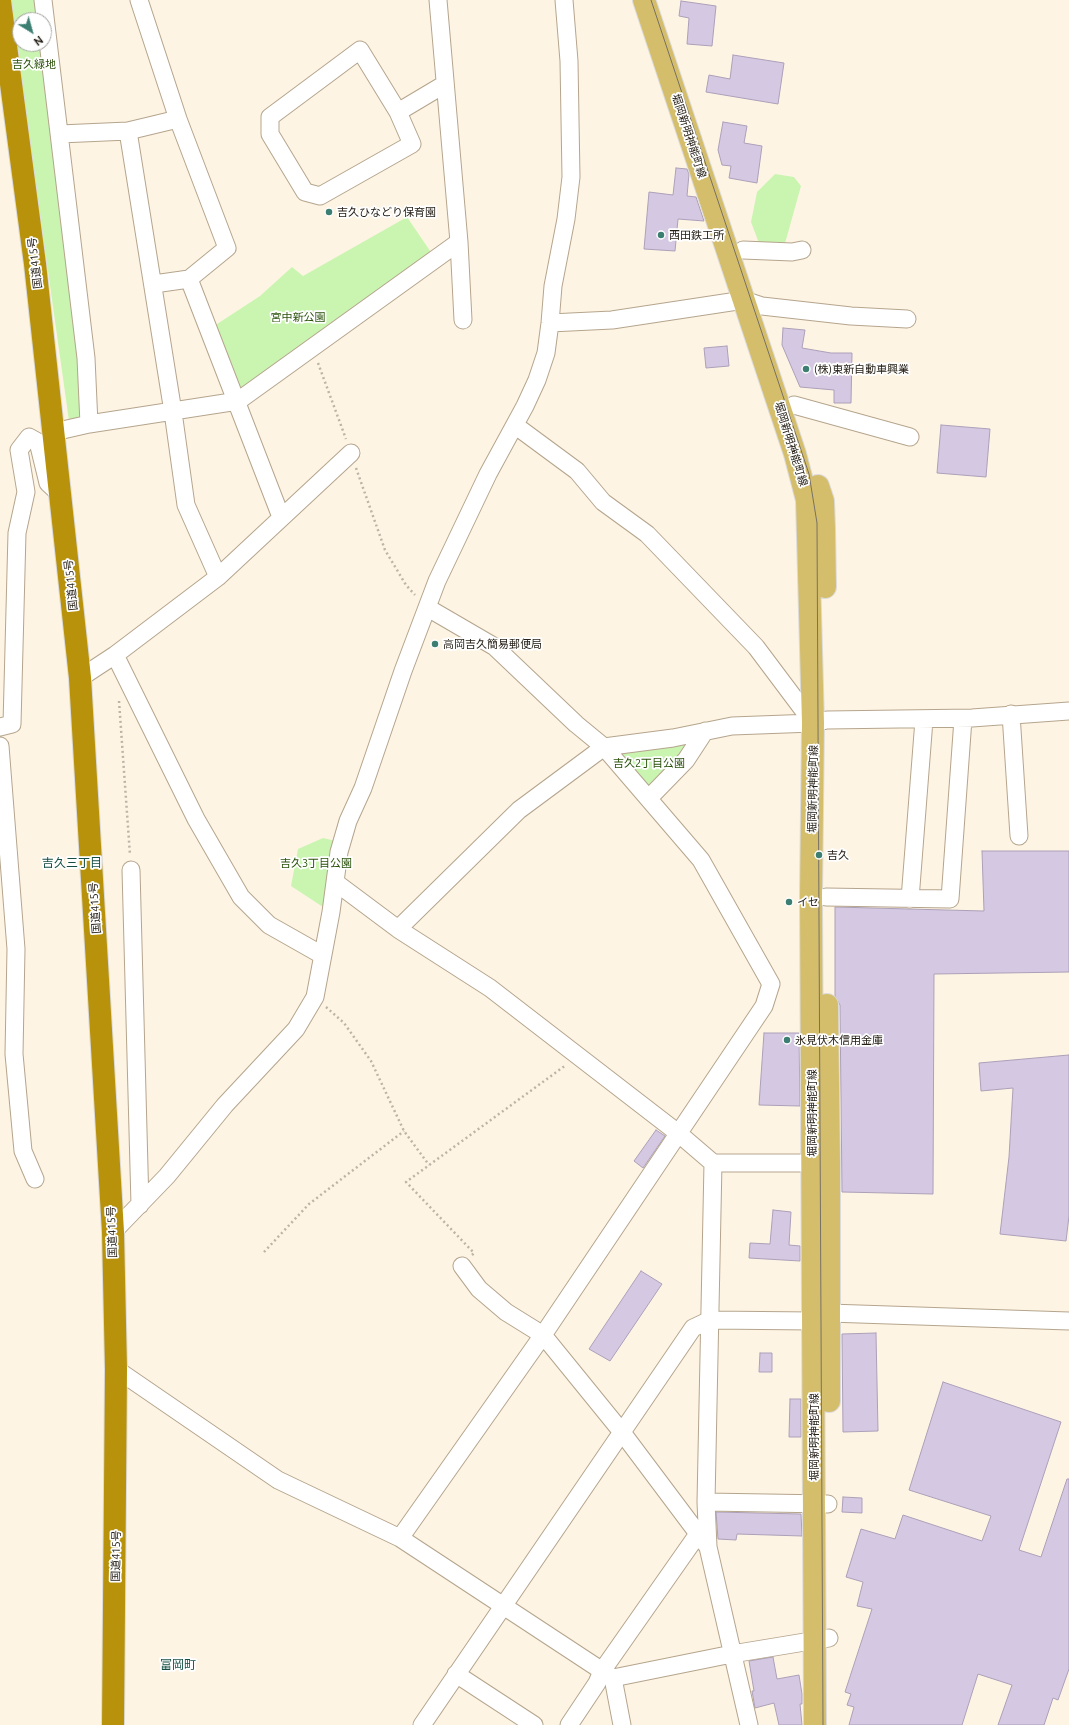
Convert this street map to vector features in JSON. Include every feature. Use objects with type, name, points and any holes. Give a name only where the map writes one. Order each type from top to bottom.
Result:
[{"type":"highway","name":"国道415号","points":[[0,0],[35,264],[62,496],[80,678],[113,1232],[116,1369],[114,1725]]},
{"type":"main road","name":"堀岡新明神能町線","points":[[644,0],[753,303],[794,405],[823,501],[824,528],[820,721],[811,896],[821,1163]]},
{"type":"main road","name":"堀岡新明神能町線","points":[[659,0],[743,250],[753,303],[807,500],[820,721],[826,897],[821,1163],[821,1504],[822,1639],[828,1725]]},
{"type":"main road","name":"堀岡新明神能町線","points":[[815,1725],[822,1639]]},
{"type":"street","points":[[43,0],[86,358],[89,424]]},
{"type":"street","points":[[140,0],[178,119],[227,248],[189,279],[154,284]]},
{"type":"street","points":[[438,0],[459,242],[463,320]]},
{"type":"street","points":[[113,1232],[167,1176],[225,1105],[296,1029],[315,998],[336,882],[339,852],[348,822],[363,788],[398,685],[437,581],[488,474],[516,426],[537,380],[546,352],[553,286],[566,218],[571,177],[569,61],[564,0]]},
{"type":"street","points":[[360,50],[398,112],[412,144],[320,196],[305,192],[270,134],[270,116],[360,50]]},
{"type":"street","points":[[398,112],[445,84]]},
{"type":"street","points":[[60,134],[128,131],[178,119]]},
{"type":"street","points":[[128,131],[154,284],[186,505],[218,577]]},
{"type":"street","points":[[54,432],[89,424],[238,401],[459,242]]},
{"type":"street","points":[[743,250],[792,252],[802,250]]},
{"type":"street","points":[[189,279],[238,401],[281,517]]},
{"type":"street","points":[[550,323],[612,320],[753,303],[851,316],[907,319]]},
{"type":"street","points":[[794,405],[910,436]]},
{"type":"street","points":[[516,426],[576,470],[603,502],[647,534],[756,647],[820,721]]},
{"type":"street","points":[[0,727],[12,724],[17,533],[26,492],[19,450],[29,437],[38,442],[48,483],[62,496]]},
{"type":"street","points":[[80,678],[115,655],[218,577],[351,453]]},
{"type":"street","points":[[400,1538],[543,1335],[764,1006],[771,984],[701,860],[604,747],[576,724],[495,647],[428,608]]},
{"type":"street","points":[[115,655],[196,819],[241,897],[269,925],[322,955]]},
{"type":"street","points":[[398,929],[519,810],[604,747],[672,738],[705,730],[732,726],[820,721],[963,719],[1069,710]]},
{"type":"street","points":[[1010,714],[1019,836]]},
{"type":"street","points":[[826,897],[950,899],[963,719]]},
{"type":"street","points":[[910,898],[924,720]]},
{"type":"street","points":[[649,798],[686,760],[705,730]]},
{"type":"street","points":[[0,746],[16,950],[14,1054],[23,1151],[35,1179]]},
{"type":"street","points":[[131,870],[140,1205]]},
{"type":"street","points":[[336,882],[398,929],[490,988],[577,1057],[678,1133],[713,1163],[821,1163]]},
{"type":"street","points":[[713,1163],[706,1502],[703,1540],[732,1654],[748,1725]]},
{"type":"street","points":[[462,1266],[484,1294],[506,1312],[543,1335],[621,1431],[703,1540]]},
{"type":"street","points":[[422,1725],[621,1431],[693,1328],[710,1320],[821,1317],[1069,1321]]},
{"type":"street","points":[[116,1369],[278,1480],[400,1538],[607,1675],[622,1725]]},
{"type":"street","points":[[706,1502],[821,1504]]},
{"type":"street","points":[[569,1725],[597,1683],[607,1675],[703,1540]]},
{"type":"street","points":[[607,1675],[822,1639]]},
{"type":"street","points":[[456,1674],[534,1725]]},
{"type":"path","points":[[313,348],[385,550],[406,585],[428,608]]},
{"type":"path","points":[[118,695],[131,870]]},
{"type":"path","points":[[315,998],[344,1023],[371,1061],[404,1131],[429,1165]]},
{"type":"path","points":[[462,1266],[474,1253],[406,1182],[577,1057]]},
{"type":"path","points":[[264,1252],[309,1204],[404,1131]]},
{"type":"green space","name":"吉久緑地","points":[[10,0],[39,0],[41,12],[12,12],[12,14]]},
{"type":"green space","name":"吉久緑地","points":[[17,52],[45,52],[89,424],[70,428]]},
{"type":"green space","points":[[775,174],[794,177],[801,186],[784,247],[760,246],[751,222],[757,192]]},
{"type":"green space","name":"宮中新公園","points":[[407,217],[439,264],[235,399],[211,328],[260,296],[292,267],[303,276]]},
{"type":"green space","name":"吉久2丁目公園","points":[[705,731],[649,798],[604,747]]},
{"type":"green space","name":"吉久3丁目公園","points":[[323,838],[340,842],[326,909],[291,886],[298,849]]},
{"type":"building","points":[[681,1],[716,6],[712,46],[687,44],[689,18],[679,16]]},
{"type":"building","points":[[733,55],[784,63],[778,104],[706,92],[709,75],[730,79]]},
{"type":"building","points":[[723,122],[747,126],[744,143],[762,146],[757,183],[729,178],[731,166],[722,165],[718,150]]},
{"type":"building","name":"西田鉄工所","points":[[676,168],[687,169],[689,174],[687,196],[696,197],[704,221],[678,219],[675,251],[644,249],[649,192],[673,195]]},
{"type":"building","points":[[783,328],[805,330],[802,348],[831,353],[852,353],[851,403],[834,403],[834,390],[800,387],[782,345]]},
{"type":"building","points":[[727,346],[729,366],[706,368],[704,348]]},
{"type":"building","points":[[941,425],[990,429],[986,477],[937,473]]},
{"type":"building","points":[[982,851],[1069,851],[1069,972],[934,974],[933,1194],[842,1192],[840,1005],[835,996],[835,907],[984,911]]},
{"type":"building","points":[[764,1033],[799,1033],[800,1106],[759,1105]]},
{"type":"building","points":[[1069,1055],[1069,1216],[1066,1241],[1000,1234],[1009,1157],[1013,1088],[981,1091],[979,1063]]},
{"type":"building","points":[[656,1130],[665,1136],[643,1168],[634,1161]]},
{"type":"building","points":[[773,1210],[791,1212],[789,1245],[800,1246],[800,1261],[749,1258],[750,1243],[770,1244]]},
{"type":"building","points":[[641,1271],[662,1284],[610,1361],[589,1349]]},
{"type":"building","points":[[876,1333],[878,1431],[843,1432],[842,1334]]},
{"type":"building","points":[[760,1353],[772,1353],[772,1372],[759,1372]]},
{"type":"building","points":[[943,1382],[1061,1422],[1019,1550],[1041,1557],[1067,1479],[1069,1479],[1069,1669],[1058,1700],[1053,1698],[1044,1725],[998,1725],[1012,1685],[978,1674],[962,1725],[849,1725],[854,1707],[847,1705],[851,1694],[845,1692],[872,1609],[857,1606],[863,1582],[846,1577],[861,1529],[895,1539],[903,1515],[982,1541],[991,1516],[909,1490]]},
{"type":"building","points":[[790,1399],[801,1399],[801,1437],[789,1437]]},
{"type":"building","points":[[843,1497],[862,1498],[862,1513],[842,1512]]},
{"type":"building","points":[[716,1512],[801,1514],[802,1536],[737,1534],[736,1540],[718,1539]]},
{"type":"building","points":[[773,1657],[777,1679],[799,1675],[802,1694],[802,1704],[800,1704],[802,1725],[779,1725],[774,1703],[755,1708],[749,1661]]},
{"type":"tram line","points":[[651,0],[809,474],[817,523],[823,1725]]},
{"type":"place","name":"吉久ひなどり保育園","points":[[329,212]]},
{"type":"place","name":"西田鉄工所","points":[[661,235]]},
{"type":"place","name":"(株)東新自動車興業","points":[[806,369]]},
{"type":"place","name":"高岡吉久簡易郵便局","points":[[435,644]]},
{"type":"place","name":"吉久","points":[[819,855]]},
{"type":"place","name":"イセ","points":[[789,902]]},
{"type":"place","name":"氷見伏木信用金庫","points":[[787,1040]]},
{"type":"district","name":"吉久三丁目","points":[[72,863]]},
{"type":"district","name":"富岡町","points":[[178,1665]]}]
